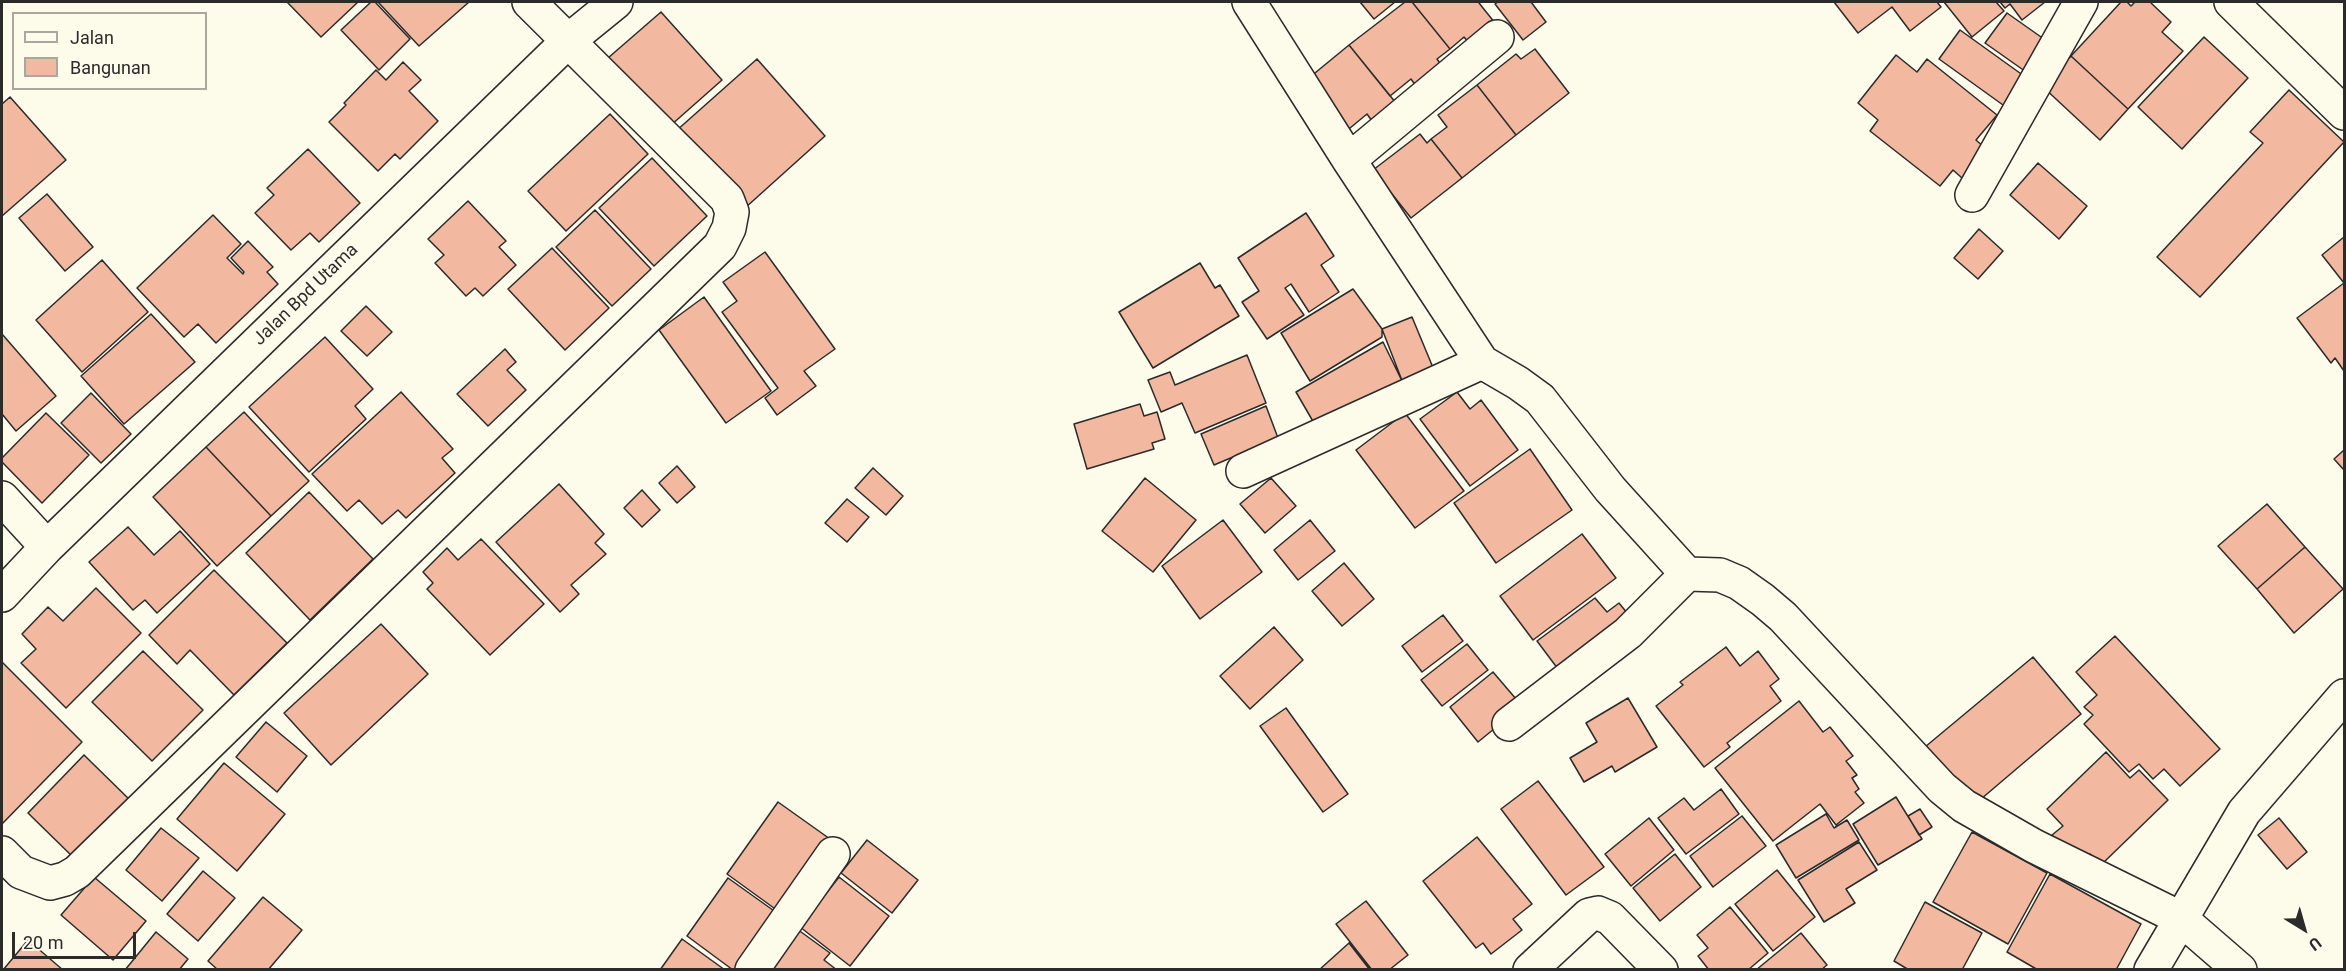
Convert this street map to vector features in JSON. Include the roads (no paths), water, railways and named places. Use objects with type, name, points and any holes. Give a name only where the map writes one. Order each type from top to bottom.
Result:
[{"type":"street","points":[[2,853],[21,872],[50,883],[77,872],[720,246],[731,220],[732,212],[727,199],[529,2]]},
{"type":"street","name":"Jalan Bpd Utama","points":[[2,596],[47,547],[568,41],[616,2]]},
{"type":"street","points":[[1249,2],[1349,160],[1482,362],[1540,399],[1610,489],[1687,574],[1720,575],[1739,583],[1763,600],[1783,617],[1942,788],[1964,806],[2034,846],[2180,918],[2240,969]]},
{"type":"street","points":[[1972,195],[2081,2]]},
{"type":"street","points":[[2231,2],[2344,113]]},
{"type":"street","points":[[1349,160],[1497,37]]},
{"type":"street","points":[[1243,471],[1482,362]]},
{"type":"street","points":[[2,498],[47,547]]},
{"type":"street","points":[[1509,724],[1628,633],[1687,574]]},
{"type":"street","points":[[2151,969],[2244,812],[2344,696]]},
{"type":"street","points":[[752,969],[833,855]]},
{"type":"street","points":[[1530,969],[1589,915],[1598,913],[1610,918],[1661,969]]}]
